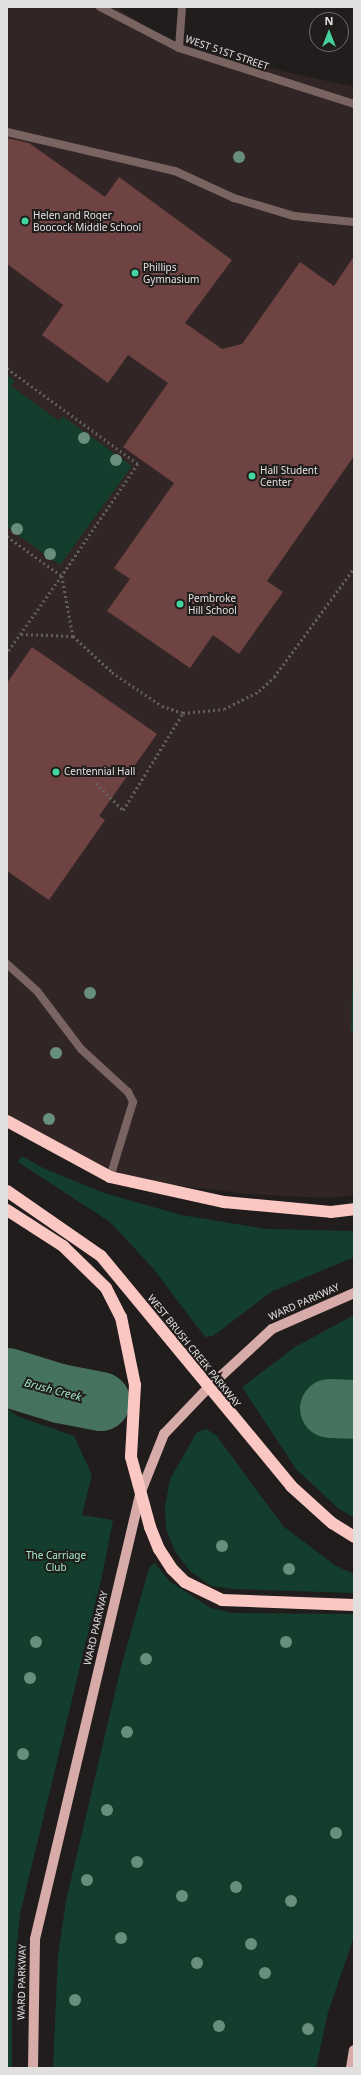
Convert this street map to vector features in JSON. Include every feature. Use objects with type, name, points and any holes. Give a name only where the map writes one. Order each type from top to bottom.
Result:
[{"type":"highway","points":[[7,1121],[110,1177],[224,1202],[331,1212],[354,1209]]},
{"type":"highway","name":"WEST BRUSH CREEK PARKWAY","points":[[7,1191],[101,1256],[208,1388],[291,1486],[332,1523],[354,1537]]},
{"type":"highway","points":[[7,1210],[63,1246],[106,1288],[120,1317],[134,1385],[131,1457],[140,1494],[159,1549],[172,1569],[186,1582],[222,1600],[354,1604]]},
{"type":"main road","name":"WARD PARKWAY","points":[[33,2068],[35,1939],[140,1494],[164,1434],[208,1388],[272,1329],[354,1293]]},
{"type":"main road","points":[[351,2068],[354,2050]]},
{"type":"street","name":"WEST 51ST STREET","points":[[100,7],[179,48],[354,104]]},
{"type":"street","points":[[179,48],[182,7]]},
{"type":"street","points":[[7,132],[175,171],[234,198],[294,216],[354,222]]},
{"type":"street","points":[[7,964],[37,991],[81,1049],[128,1092],[133,1102],[110,1177]]},
{"type":"path","points":[[7,368],[138,464],[62,576],[7,653]]},
{"type":"path","points":[[7,536],[62,576],[73,636],[112,672],[162,706],[182,713],[224,709],[259,691],[274,676],[354,568]]},
{"type":"path","points":[[20,634],[73,636]]},
{"type":"path","points":[[96,783],[123,810],[182,713]]},
{"type":"shaded area","name":"Pembroke Hill School","points":[[7,7],[116,7],[179,48],[354,87],[354,1195],[328,1198],[248,1194],[110,1177],[7,1121]]},
{"type":"green space","points":[[7,375],[15,381],[11,386],[59,421],[62,416],[132,466],[60,565],[7,527]]},
{"type":"green space","points":[[354,925],[354,1031],[351,1032]]},
{"type":"green space","points":[[22,1156],[43,1168],[104,1193],[181,1215],[267,1229],[354,1231],[354,1257],[271,1292],[213,1336],[205,1337],[152,1267],[110,1222],[18,1162]]},
{"type":"green space","points":[[354,1315],[354,1518],[339,1509],[296,1469],[242,1387],[295,1347]]},
{"type":"green space","name":"The Carriage Club","points":[[7,1408],[17,1416],[74,1436],[92,1475],[82,1515],[113,1520],[102,1576],[20,1914],[12,1999],[12,2068],[7,2068]]},
{"type":"green space","points":[[206,1429],[216,1435],[283,1526],[336,1566],[354,1574],[354,1593],[233,1589],[211,1586],[190,1571],[176,1553],[166,1529],[165,1507],[170,1479],[197,1432]]},
{"type":"green space","points":[[155,1563],[169,1581],[211,1608],[233,1613],[354,1614],[354,1937],[328,2012],[316,2068],[53,2068],[58,1955],[66,1901],[120,1671],[149,1568]]},
{"type":"building","name":"Hall Student Center","points":[[7,138],[29,143],[105,197],[119,177],[232,260],[185,323],[222,349],[242,344],[300,262],[334,286],[354,256],[354,456],[267,581],[283,592],[239,654],[213,635],[190,668],[107,611],[130,579],[114,568],[174,483],[123,447],[168,383],[128,355],[108,383],[42,335],[63,305],[7,264]]},
{"type":"building","name":"Centennial Hall","points":[[32,647],[157,734],[99,816],[105,820],[49,900],[7,871],[7,683]]},
{"type":"waterway","name":"Brush Creek","points":[[7,1377],[59,1393],[100,1401]]},
{"type":"waterway","name":"Brush Creek","points":[[329,1408],[354,1409]]},
{"type":"place","name":"Helen and Roger Boocock Middle School","points":[[25,221]]},
{"type":"place","name":"Phillips Gymnasium","points":[[135,273]]},
{"type":"place","name":"Hall Student Center","points":[[252,476]]},
{"type":"place","name":"Pembroke Hill School","points":[[180,604]]},
{"type":"place","name":"Centennial Hall","points":[[56,772]]}]
